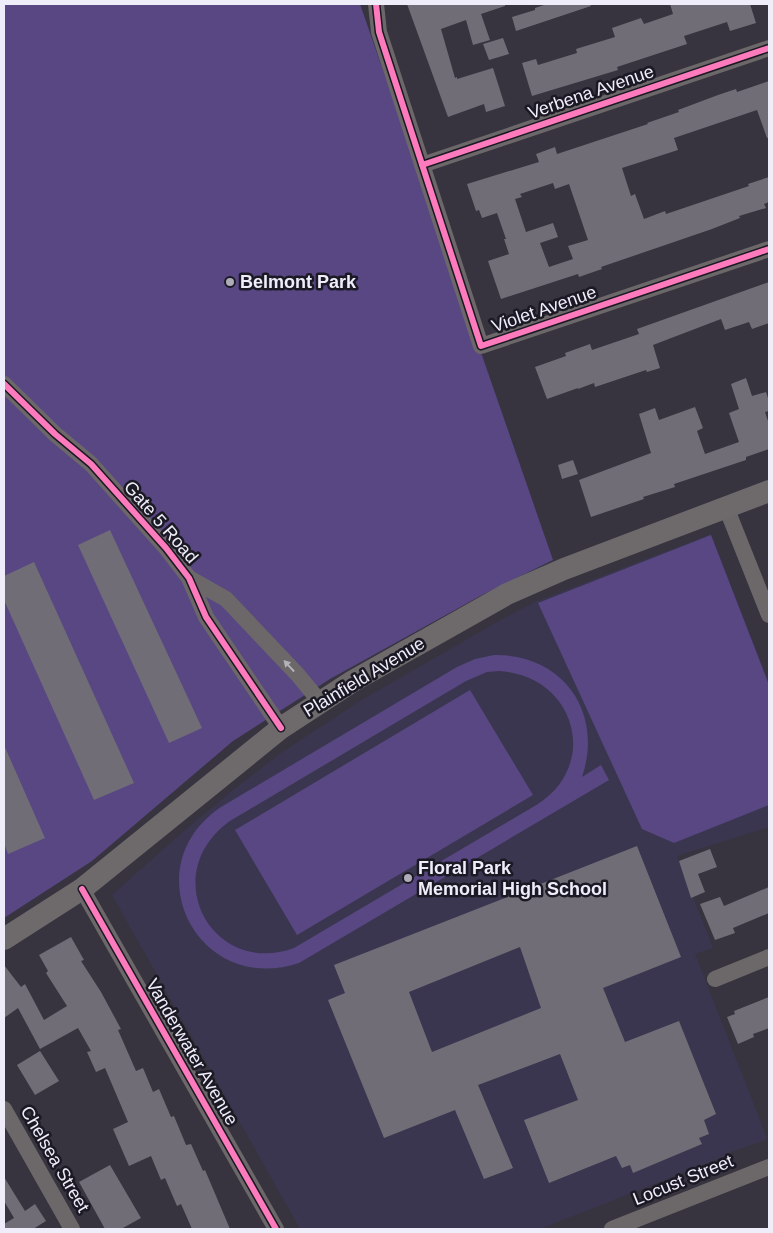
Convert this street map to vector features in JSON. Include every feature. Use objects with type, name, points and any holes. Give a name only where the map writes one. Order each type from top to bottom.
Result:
[{"type":"main road","name":"Plainfield Avenue","points":[[4,939],[82,889],[281,728],[360,677],[507,594],[564,569],[769,491]]},
{"type":"street","points":[[376,4],[379,32],[422,165]]},
{"type":"street","name":"Verbena Avenue","points":[[422,165],[769,48]]},
{"type":"street","name":"Violet Avenue","points":[[422,165],[481,346],[769,248]]},
{"type":"street","name":"Gate 5 Road","points":[[4,384],[55,434],[91,464],[166,548],[189,578],[206,617],[281,728]]},
{"type":"street","points":[[726,507],[769,615]]},
{"type":"street","name":"Gate 5 Road","points":[[189,578],[226,599],[298,675],[320,703]]},
{"type":"street","name":"Vanderwater Avenue","points":[[82,889],[276,1229]]},
{"type":"street","points":[[714,979],[769,957]]},
{"type":"street","name":"Chelsea Street","points":[[4,1109],[9,1131],[72,1229]]},
{"type":"street","name":"Locust Street","points":[[612,1229],[769,1167]]},
{"type":"shaded area","name":"Belmont Park","points":[[4,4],[360,4],[553,560],[482,595],[330,679],[233,741],[92,861],[4,918]]},
{"type":"shaded area","name":"Floral Park Memorial High School","points":[[711,534],[769,682],[769,827],[677,856],[713,948],[695,954],[767,1138],[540,1229],[300,1229],[112,895],[238,786],[281,753],[360,701],[537,601]]},
{"type":"shaded area","points":[[711,535],[769,685],[769,805],[674,843],[642,829],[538,603]]},
{"type":"shaded area","points":[[494,655],[518,657],[540,664],[558,676],[572,691],[582,710],[587,730],[587,753],[582,777],[601,765],[609,780],[299,963],[263,969],[231,961],[206,944],[188,920],[180,892],[181,861],[195,832],[221,807],[457,667],[475,659]],"holes":[[[499,671],[525,676],[546,688],[561,704],[570,724],[573,745],[569,766],[557,787],[538,804],[294,948],[265,953],[239,948],[218,935],[204,916],[196,892],[197,867],[208,843],[230,821],[466,681],[487,672]]]},
{"type":"shaded area","points":[[470,690],[533,795],[297,935],[235,830]]},
{"type":"building","points":[[407,4],[505,4],[505,6],[481,14],[490,40],[473,45],[466,20],[441,29],[455,78],[493,68],[505,106],[486,112],[484,104],[448,117]]},
{"type":"building","points":[[547,4],[590,4],[591,6],[516,31],[512,17]]},
{"type":"building","points":[[670,4],[750,4],[756,23],[730,31],[727,22],[684,36],[687,44],[617,67],[618,70],[532,96],[522,63],[536,59],[538,65],[577,53],[576,49],[615,37],[612,28],[641,18],[644,24],[673,14]]},
{"type":"building","points":[[503,38],[509,54],[489,60],[483,44]]},
{"type":"building","points":[[769,81],[769,138],[767,138],[757,110],[674,138],[678,150],[622,168],[631,196],[635,194],[644,219],[665,211],[666,214],[749,186],[748,184],[769,177],[769,202],[764,204],[766,208],[739,216],[740,218],[712,229],[601,267],[602,269],[579,277],[578,274],[501,299],[488,261],[509,254],[504,239],[506,239],[497,213],[482,218],[479,210],[476,211],[467,184],[539,162],[536,154],[555,147],[557,154],[648,124],[718,95],[736,89],[737,92]],"holes":[[[553,183],[555,189],[569,184],[588,240],[568,246],[573,259],[549,267],[540,243],[558,237],[553,223],[526,232],[515,199],[522,197],[520,194]]]},
{"type":"building","points":[[769,282],[769,323],[752,329],[749,322],[725,330],[721,319],[653,345],[660,368],[647,372],[646,370],[595,387],[594,383],[547,399],[535,367],[566,356],[565,353],[590,344],[592,350],[639,334],[637,329]]},
{"type":"building","points":[[746,378],[752,396],[766,392],[769,401],[769,411],[765,412],[769,424],[769,449],[746,457],[746,460],[674,484],[675,487],[643,497],[644,499],[591,517],[579,480],[651,453],[639,414],[655,408],[659,420],[695,407],[703,428],[697,431],[705,454],[739,442],[729,413],[739,409],[731,384]]},
{"type":"building","points":[[573,460],[578,474],[562,479],[558,465]]},
{"type":"building","points":[[110,530],[202,728],[169,743],[78,545]]},
{"type":"building","points":[[34,562],[134,783],[94,800],[4,600],[4,576]]},
{"type":"building","points":[[4,745],[45,838],[8,854],[4,843]]},
{"type":"building","name":"Floral Park Memorial High School","points":[[637,846],[681,957],[603,988],[625,1042],[679,1021],[716,1114],[704,1120],[709,1134],[699,1138],[702,1144],[633,1173],[630,1165],[622,1168],[616,1156],[549,1183],[524,1120],[578,1100],[560,1054],[478,1085],[513,1168],[484,1179],[455,1110],[384,1138],[328,1000],[345,993],[334,965]],"holes":[[[520,947],[541,1008],[432,1052],[409,992]]]},
{"type":"building","points":[[710,849],[717,867],[698,874],[705,892],[691,898],[679,861]]},
{"type":"building","points":[[769,887],[769,913],[733,928],[735,933],[715,940],[700,904],[720,897],[724,906]]},
{"type":"building","points":[[71,937],[84,960],[81,961],[101,992],[121,1029],[118,1030],[136,1071],[143,1068],[153,1092],[159,1089],[171,1117],[174,1116],[186,1145],[191,1144],[203,1171],[205,1170],[230,1229],[192,1229],[181,1204],[177,1206],[165,1178],[161,1180],[151,1156],[129,1166],[113,1129],[128,1122],[105,1068],[96,1072],[87,1052],[91,1051],[78,1028],[40,1049],[18,1008],[4,1018],[4,965],[21,987],[25,984],[44,1020],[67,1006],[46,973],[48,971],[39,955]]},
{"type":"building","points":[[769,997],[769,1028],[753,1034],[754,1037],[738,1044],[727,1017],[735,1014],[734,1011]]},
{"type":"building","points":[[40,1051],[59,1081],[35,1095],[17,1065]]},
{"type":"building","points":[[110,1165],[141,1218],[121,1229],[105,1229],[79,1182]]},
{"type":"building","points":[[4,1177],[25,1211],[35,1204],[46,1221],[33,1229],[4,1229],[4,1224],[14,1218],[4,1201]]},
{"type":"cycle path","points":[[376,4],[379,32],[481,346],[769,249]]},
{"type":"cycle path","points":[[422,165],[769,48]]},
{"type":"cycle path","points":[[4,384],[55,434],[91,464],[166,548],[189,578],[206,617],[281,728]]},
{"type":"cycle path","points":[[82,889],[276,1229]]},
{"type":"place","name":"Belmont Park","points":[[230,282]]},
{"type":"place","name":"Floral Park Memorial High School","points":[[408,878]]}]
